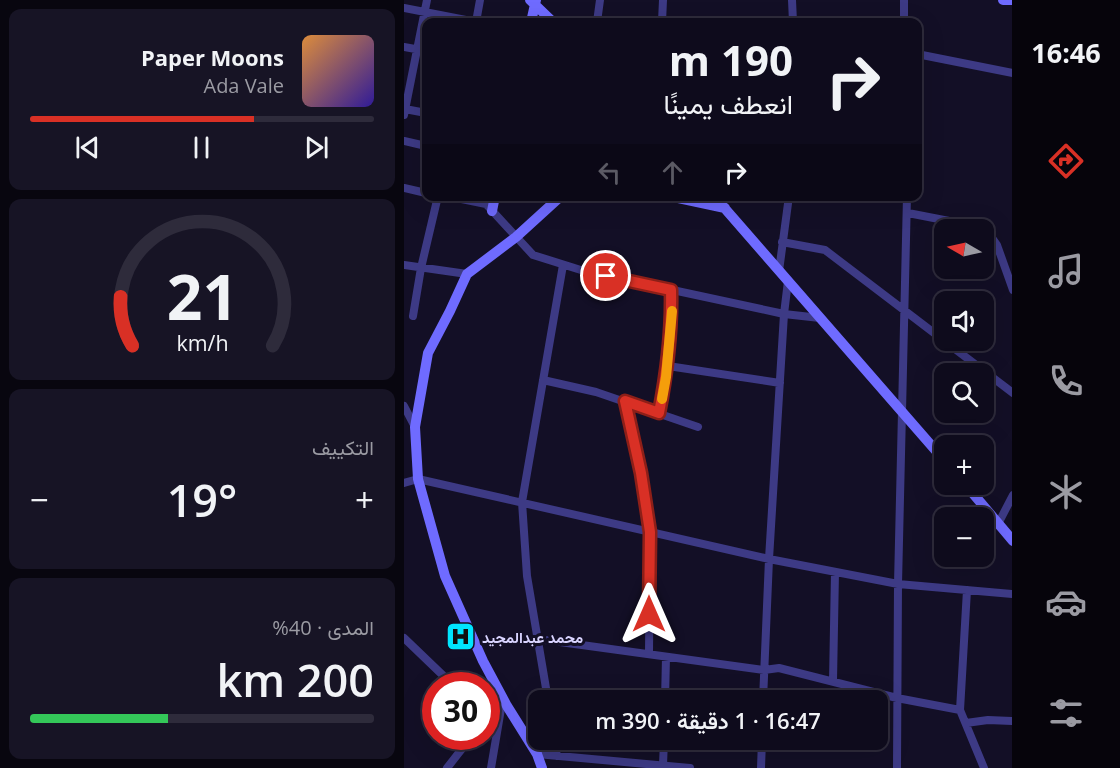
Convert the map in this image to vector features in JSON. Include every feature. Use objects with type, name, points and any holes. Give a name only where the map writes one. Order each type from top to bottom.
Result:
[{"type":"street","points":[[424,18],[427,0]]},
{"type":"street","points":[[477,18],[480,0]]},
{"type":"street","points":[[598,18],[600,0]]},
{"type":"street","points":[[662,18],[663,0]]},
{"type":"street","points":[[792,0],[792,18]]},
{"type":"street","points":[[904,0],[904,18]]},
{"type":"street","points":[[1003,0],[1013,0]]},
{"type":"street","points":[[532,18],[534,1]]},
{"type":"street","points":[[534,1],[549,18]]},
{"type":"street","points":[[404,8],[450,18]]},
{"type":"street","points":[[422,26],[405,112],[422,112]]},
{"type":"street","points":[[404,47],[422,51]]},
{"type":"street","points":[[922,55],[1013,73]]},
{"type":"street","points":[[404,141],[422,145]]},
{"type":"street","points":[[404,188],[422,192]]},
{"type":"street","points":[[413,316],[421,268],[437,201]]},
{"type":"street","points":[[471,201],[486,204],[533,255],[584,271],[784,314],[820,318]]},
{"type":"street","points":[[492,211],[495,201]]},
{"type":"street","points":[[542,768],[537,754],[484,661],[445,576],[418,479],[415,427],[428,352],[467,274],[516,237],[556,201]]},
{"type":"street","points":[[722,201],[779,271],[934,448]]},
{"type":"street","points":[[779,271],[789,201]]},
{"type":"street","points":[[897,768],[898,584],[907,201]]},
{"type":"street","points":[[908,213],[985,228],[997,244],[1013,290]]},
{"type":"street","points":[[782,242],[825,250],[1013,393]]},
{"type":"street","points":[[404,265],[467,274]]},
{"type":"street","points":[[546,690],[527,576],[522,502],[563,265]]},
{"type":"street","points":[[763,690],[769,558],[788,281]]},
{"type":"street","points":[[659,413],[668,366],[672,314],[671,290]]},
{"type":"street","points":[[668,366],[780,383]]},
{"type":"street","points":[[543,380],[596,392],[698,427]]},
{"type":"street","points":[[625,401],[641,473],[650,532],[649,654]]},
{"type":"street","points":[[404,406],[415,427]]},
{"type":"street","points":[[404,483],[418,479],[650,532],[898,584],[1013,594]]},
{"type":"street","points":[[974,495],[1013,541]]},
{"type":"street","points":[[998,524],[1013,495]]},
{"type":"street","points":[[833,681],[835,572]]},
{"type":"street","points":[[967,590],[960,710],[984,768]]},
{"type":"street","points":[[404,638],[439,672]]},
{"type":"street","points":[[538,639],[764,670],[779,668],[898,698],[960,710]]},
{"type":"street","points":[[665,690],[666,657]]},
{"type":"street","points":[[500,701],[503,697]]},
{"type":"street","points":[[491,768],[503,697]]},
{"type":"street","points":[[966,723],[988,720],[1013,721]]},
{"type":"street","points":[[447,768],[461,750]]},
{"type":"street","points":[[556,750],[557,756]]},
{"type":"street","points":[[663,765],[664,750]]},
{"type":"street","points":[[761,768],[762,750]]},
{"type":"street","points":[[537,754],[686,768]]},
{"type":"slow traffic","points":[[662,399],[672,311]]},
{"type":"place","name":"محمد عبدالمجيد","points":[[461,637]]},
{"type":"route","points":[[606,276],[671,290],[669,352],[659,413],[625,401],[641,473],[650,532],[649,614]]}]
